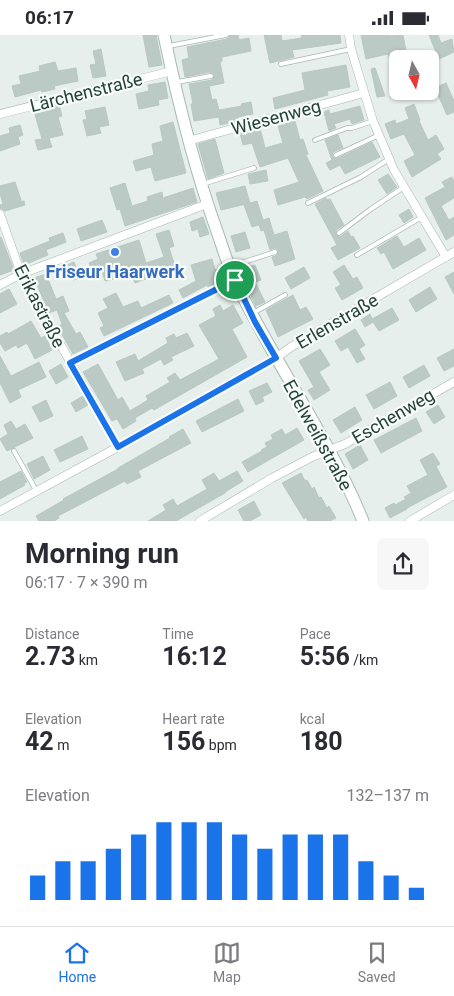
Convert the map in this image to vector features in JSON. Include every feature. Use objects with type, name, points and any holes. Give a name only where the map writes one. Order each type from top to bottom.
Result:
[{"type":"street","points":[[349,35],[351,49],[373,121],[389,159],[446,257]]},
{"type":"street","name":"Edelweißstraße","points":[[165,41],[188,141],[207,204],[235,280],[251,314],[329,450],[363,521]]},
{"type":"street","name":"Lärchenstraße","points":[[0,113],[173,77]]},
{"type":"street","name":"Wiesenweg","points":[[188,141],[364,93]]},
{"type":"street","points":[[0,285],[21,273],[207,204]]},
{"type":"street","name":"Erikastraße","points":[[0,214],[21,273],[118,447]]},
{"type":"street","name":"Erlenstraße","points":[[0,511],[276,358],[291,347],[454,252]]},
{"type":"street","points":[[70,363],[235,280]]},
{"type":"street","name":"Eschenweg","points":[[200,521],[272,478],[329,450],[346,444],[454,382]]},
{"type":"street","points":[[410,521],[454,495]]},
{"type":"lane","name":"Edelweißstraße","points":[[165,41],[226,35]]},
{"type":"lane","points":[[281,64],[351,49]]},
{"type":"lane","points":[[173,77],[210,76]]},
{"type":"lane","points":[[315,140],[373,121]]},
{"type":"lane","points":[[336,155],[379,135]]},
{"type":"lane","points":[[308,203],[361,177],[389,159]]},
{"type":"lane","points":[[201,185],[254,168]]},
{"type":"lane","points":[[339,233],[404,187]]},
{"type":"lane","points":[[357,255],[422,217]]},
{"type":"lane","points":[[230,267],[274,252]]},
{"type":"lane","points":[[251,314],[285,295]]},
{"type":"lane","points":[[14,451],[37,491]]},
{"type":"building","points":[[143,35],[156,35],[162,65],[149,67]]},
{"type":"building","points":[[230,35],[238,35],[239,40],[249,38],[251,51],[222,57],[220,62],[224,83],[209,86],[212,100],[216,99],[219,110],[242,106],[241,104],[251,102],[253,114],[238,117],[239,121],[220,125],[219,117],[194,121],[189,84],[212,80],[215,75],[210,72],[185,77],[182,60],[189,58],[187,47],[227,39]]},
{"type":"building","points":[[264,35],[281,35],[282,41],[302,38],[301,35],[340,35],[341,43],[292,50],[294,57],[270,63]]},
{"type":"building","points":[[361,35],[403,35],[406,50],[389,50],[389,57],[388,54],[366,59]]},
{"type":"building","points":[[429,35],[438,35],[441,43],[452,39],[454,52],[439,59],[439,50],[435,50]]},
{"type":"building","points":[[101,49],[106,76],[93,78],[90,65],[96,64],[93,51]]},
{"type":"building","points":[[55,62],[58,71],[76,68],[78,81],[54,86],[55,89],[42,92],[41,90],[15,97],[12,86],[21,84],[19,76],[40,71],[39,66]]},
{"type":"building","points":[[346,65],[350,87],[327,91],[328,95],[275,109],[273,98],[305,90],[302,73]]},
{"type":"building","points":[[375,68],[385,96],[377,97],[371,69]]},
{"type":"building","points":[[165,82],[168,98],[158,100],[159,105],[139,109],[136,94],[149,91],[148,85]]},
{"type":"building","points":[[446,83],[454,101],[454,112],[447,115],[439,97],[439,86]]},
{"type":"building","points":[[414,104],[419,121],[428,140],[436,135],[444,149],[437,154],[441,159],[412,177],[404,161],[415,155],[404,134],[391,139],[385,124],[395,120],[396,124],[409,119],[405,108]]},
{"type":"building","points":[[59,105],[62,116],[58,117],[63,135],[49,138],[52,147],[38,150],[35,140],[42,139],[34,111]]},
{"type":"building","points":[[360,106],[364,120],[352,124],[350,119],[334,124],[336,128],[329,131],[324,112],[329,110],[330,114]]},
{"type":"building","points":[[105,107],[109,125],[99,127],[101,133],[87,136],[83,120],[87,119],[85,111]]},
{"type":"building","points":[[295,121],[300,140],[303,139],[308,154],[306,155],[323,191],[307,199],[305,197],[278,205],[274,190],[299,182],[288,158],[260,167],[252,143],[243,145],[240,133],[260,128],[265,148],[283,143],[278,126]]},
{"type":"building","points":[[173,122],[186,173],[155,181],[151,167],[136,171],[133,161],[154,155],[152,144],[163,141],[160,126]]},
{"type":"building","points":[[20,125],[23,135],[18,137],[20,144],[0,151],[0,136],[10,133],[9,128]]},
{"type":"building","points":[[338,135],[343,148],[333,152],[332,156],[334,158],[338,158],[372,142],[380,157],[345,174],[340,165],[330,170],[326,163],[332,160],[325,140]]},
{"type":"building","points":[[215,139],[224,173],[208,179],[198,144]]},
{"type":"building","points":[[266,170],[268,181],[250,184],[248,174]]},
{"type":"building","points":[[388,174],[397,187],[387,194],[378,180]]},
{"type":"building","points":[[452,177],[454,181],[454,198],[441,206],[449,220],[454,217],[454,235],[446,240],[425,198],[445,187],[442,182]]},
{"type":"building","points":[[15,182],[21,200],[14,202],[24,201],[25,205],[5,211],[0,208],[0,205],[3,204],[0,186]]},
{"type":"building","points":[[125,183],[132,206],[148,201],[147,197],[162,192],[163,198],[193,188],[197,202],[125,226],[120,209],[117,210],[110,188]]},
{"type":"building","points":[[245,186],[250,203],[257,201],[263,220],[269,218],[274,235],[287,231],[295,259],[275,266],[272,257],[277,255],[278,250],[275,248],[270,250],[264,230],[261,231],[259,225],[252,227],[244,205],[246,204],[221,210],[216,193]]},
{"type":"building","points":[[326,198],[327,200],[330,199],[344,225],[336,230],[336,235],[340,237],[348,231],[360,248],[338,260],[331,248],[337,245],[315,204]]},
{"type":"building","points":[[409,209],[413,217],[404,223],[399,215]]},
{"type":"building","points":[[203,217],[209,234],[200,237],[198,229],[192,231],[190,222]]},
{"type":"building","points":[[102,220],[107,232],[81,241],[77,229]]},
{"type":"building","points":[[169,230],[174,246],[169,248],[175,266],[147,276],[148,278],[135,283],[132,275],[105,281],[102,271],[93,273],[89,263],[98,259],[96,254],[139,240],[146,263],[164,257],[156,234]]},
{"type":"building","points":[[245,232],[250,248],[236,252],[231,236]]},
{"type":"building","points":[[63,233],[66,242],[46,250],[48,255],[24,265],[20,253],[50,241],[49,238]]},
{"type":"building","points":[[397,236],[404,247],[419,238],[426,250],[393,269],[384,252],[381,254],[377,248]]},
{"type":"building","points":[[0,237],[14,270],[0,275]]},
{"type":"building","points":[[212,259],[215,270],[218,269],[223,279],[183,298],[179,290],[196,281],[191,265]]},
{"type":"building","points":[[74,262],[80,278],[73,280],[67,265]]},
{"type":"building","points":[[255,265],[261,280],[255,282],[265,302],[256,306],[239,270]]},
{"type":"building","points":[[344,265],[353,279],[357,277],[363,288],[342,300],[335,288],[341,285],[333,272]]},
{"type":"building","points":[[304,267],[310,278],[291,289],[285,278]]},
{"type":"building","points":[[454,272],[454,294],[445,277]]},
{"type":"building","points":[[46,274],[56,299],[63,296],[69,311],[64,313],[76,334],[80,332],[88,347],[73,354],[58,327],[62,324],[57,310],[49,313],[34,278]]},
{"type":"building","points":[[430,287],[437,299],[416,312],[409,300]]},
{"type":"building","points":[[9,289],[17,304],[0,313],[0,294]]},
{"type":"building","points":[[116,293],[123,307],[138,301],[141,308],[169,295],[173,303],[104,336],[100,328],[104,326],[98,313],[108,308],[103,299]]},
{"type":"building","points":[[293,295],[300,310],[306,307],[313,319],[278,337],[266,310]]},
{"type":"building","points":[[220,305],[223,311],[233,305],[243,323],[232,329],[247,357],[154,410],[152,408],[135,418],[136,421],[123,429],[117,419],[112,421],[83,372],[98,364],[118,400],[122,397],[130,411],[148,400],[146,396],[170,382],[167,378],[175,373],[180,380],[219,359],[199,325],[216,316],[213,309]]},
{"type":"building","points":[[392,308],[399,320],[379,331],[373,322],[365,327],[361,320],[370,314],[372,319]]},
{"type":"building","points":[[31,321],[41,338],[45,336],[52,350],[35,359],[27,343],[18,348],[16,345],[5,351],[0,343],[0,336],[7,332],[8,334]]},
{"type":"building","points":[[355,329],[365,345],[359,349],[365,359],[357,363],[348,347],[341,351],[335,341]]},
{"type":"building","points":[[187,333],[194,346],[171,357],[173,360],[164,365],[161,359],[142,369],[144,373],[125,381],[116,362],[135,354],[138,361],[168,343],[166,338],[174,334],[176,338]]},
{"type":"building","points":[[320,349],[330,365],[319,372],[330,390],[314,400],[308,390],[314,387],[299,361]]},
{"type":"building","points":[[454,349],[454,366],[444,371],[437,358]]},
{"type":"building","points":[[0,356],[11,376],[39,362],[46,377],[18,390],[21,397],[10,403],[0,383]]},
{"type":"building","points":[[61,364],[68,377],[56,384],[49,371]]},
{"type":"building","points":[[424,365],[430,376],[409,388],[403,377]]},
{"type":"building","points":[[390,382],[397,396],[374,409],[366,395]]},
{"type":"building","points":[[267,383],[272,392],[262,397],[264,401],[256,405],[249,391]]},
{"type":"building","points":[[83,396],[88,405],[76,412],[71,403]]},
{"type":"building","points":[[238,399],[244,411],[202,432],[196,421]]},
{"type":"building","points":[[46,400],[53,416],[40,422],[32,407]]},
{"type":"building","points":[[438,405],[445,417],[434,424],[426,412]]},
{"type":"building","points":[[355,407],[362,420],[341,433],[333,420]]},
{"type":"building","points":[[416,418],[422,431],[381,453],[374,440]]},
{"type":"building","points":[[11,421],[16,429],[25,424],[33,438],[7,451],[0,439],[8,434],[4,425]]},
{"type":"building","points":[[297,428],[304,440],[248,472],[242,462],[267,447],[265,443],[273,439],[271,435],[282,429],[285,435]]},
{"type":"building","points":[[183,429],[191,443],[138,471],[141,477],[127,484],[125,481],[58,516],[59,518],[54,521],[39,521],[36,516]]},
{"type":"building","points":[[82,436],[88,449],[60,462],[54,450]]},
{"type":"building","points":[[360,445],[368,460],[353,469],[345,454]]},
{"type":"building","points":[[433,453],[440,464],[436,466],[447,487],[390,518],[385,508],[406,499],[404,497],[411,493],[407,486],[428,475],[420,460]]},
{"type":"building","points":[[43,456],[50,470],[34,479],[27,464]]},
{"type":"building","points":[[21,471],[27,482],[24,483],[25,485],[0,499],[0,482]]},
{"type":"building","points":[[237,471],[243,481],[176,521],[148,521],[166,510],[163,505],[173,499],[177,506],[207,489],[202,480],[214,473],[219,481]]},
{"type":"building","points":[[301,473],[312,489],[314,487],[319,498],[321,497],[327,508],[329,506],[336,518],[330,521],[308,521],[306,517],[304,519],[282,483]]},
{"type":"building","points":[[254,501],[261,515],[250,521],[244,521],[238,510]]},
{"type":"place","name":"Friseur Haarwerk","points":[[115,252]]},
{"type":"route","points":[[235,280],[255,322],[276,358],[118,447],[70,363],[235,280]]}]
